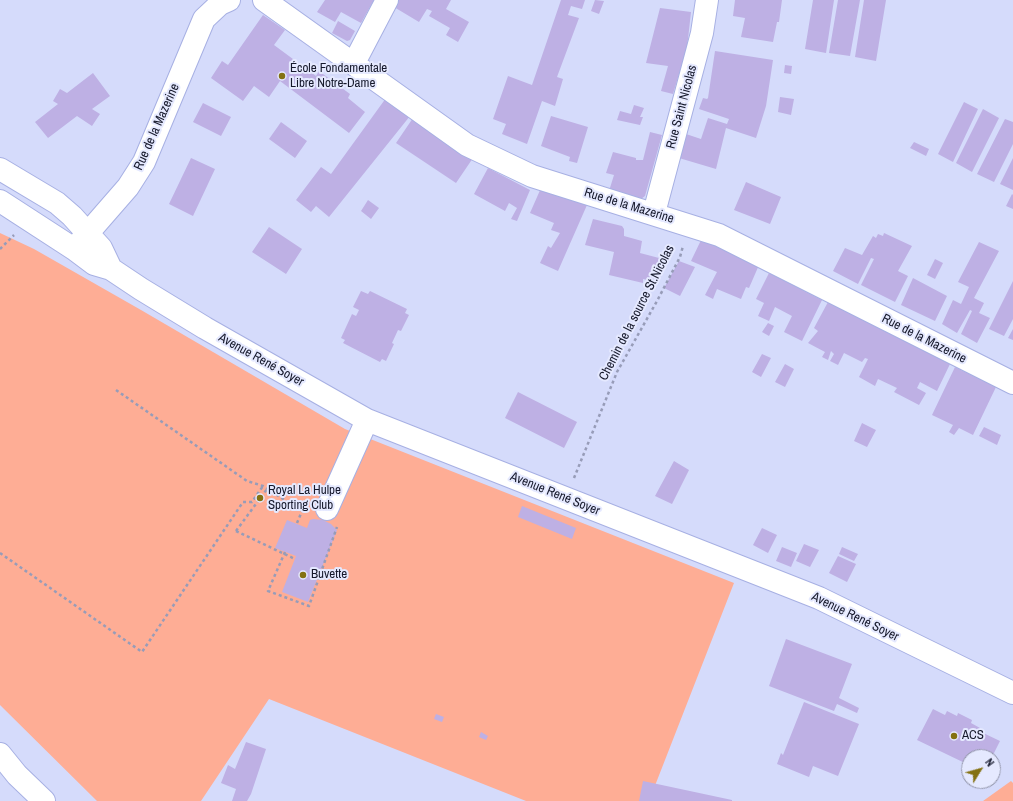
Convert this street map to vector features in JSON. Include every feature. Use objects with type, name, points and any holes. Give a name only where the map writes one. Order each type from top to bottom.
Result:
[{"type":"street","name":"Rue de la Mazerine","points":[[81,241],[128,187],[144,162],[204,19],[220,4],[229,0]]},
{"type":"street","name":"Rue de la Mazerine","points":[[264,0],[467,145],[532,176],[630,208],[654,213],[719,235],[1013,383]]},
{"type":"street","points":[[354,63],[387,0]]},
{"type":"street","name":"Rue Saint Nicolas","points":[[654,213],[702,33],[708,0]]},
{"type":"street","name":"Avenue René Soyer","points":[[0,169],[57,203],[72,216],[81,241]]},
{"type":"street","name":"Avenue René Soyer","points":[[0,201],[81,241],[101,248],[112,268],[141,289],[205,328],[367,420],[819,598],[1013,693]]},
{"type":"street","points":[[327,510],[367,420]]},
{"type":"street","points":[[0,754],[17,775],[44,801]]},
{"type":"path","name":"Chemin de la source St.Nicolas","points":[[565,498],[617,372],[680,257],[688,225]]},
{"type":"path","points":[[116,390],[247,481],[267,488],[302,511],[327,510],[338,529],[309,606],[268,591],[284,553]]},
{"type":"path","points":[[0,553],[142,652],[243,502],[252,502],[263,486]]},
{"type":"path","points":[[267,488],[236,531],[295,558]]},
{"type":"path","points":[[297,524],[302,511]]},
{"type":"shaded area","name":"Royal La Hulpe Sporting Club","points":[[0,233],[34,249],[345,429],[734,583],[649,801],[526,801],[269,699],[201,801],[97,801],[0,705]]},
{"type":"shaded area","points":[[1011,781],[1013,783],[1013,801],[983,801],[1001,789]]},
{"type":"building","points":[[325,0],[374,0],[361,23],[341,12],[335,22],[317,12]]},
{"type":"building","points":[[398,0],[451,0],[446,9],[469,22],[458,42],[446,35],[450,28],[429,16],[432,11],[427,9],[419,22],[394,7]]},
{"type":"building","points":[[561,0],[585,0],[582,9],[571,6],[568,15],[579,18],[557,77],[563,79],[555,106],[542,101],[527,144],[502,134],[506,124],[493,119],[508,76],[532,85]]},
{"type":"building","points":[[595,0],[604,1],[599,14],[591,11]]},
{"type":"building","points":[[735,0],[782,0],[779,22],[777,22],[773,42],[741,37],[745,18],[733,16]]},
{"type":"building","points":[[813,0],[834,0],[826,53],[805,49]]},
{"type":"building","points":[[838,0],[860,0],[850,56],[829,53]]},
{"type":"building","points":[[864,0],[886,0],[876,61],[855,57]]},
{"type":"building","points":[[660,8],[691,12],[687,48],[673,94],[661,91],[668,66],[646,63]]},
{"type":"building","points":[[263,15],[285,30],[274,45],[316,76],[319,71],[350,94],[348,98],[365,112],[349,133],[280,81],[269,97],[254,86],[243,101],[211,78],[222,61],[228,65]]},
{"type":"building","points":[[338,21],[355,31],[350,40],[347,41],[332,33]]},
{"type":"building","points":[[715,51],[773,60],[766,106],[756,138],[726,128],[716,169],[679,158],[686,134],[701,139],[708,118],[727,124],[729,119],[699,109],[703,98],[708,98]]},
{"type":"building","points":[[785,65],[792,66],[791,74],[784,73]]},
{"type":"building","points":[[93,73],[110,96],[92,109],[100,114],[92,126],[77,116],[48,138],[35,122],[58,104],[53,101],[60,89],[67,93]]},
{"type":"building","points":[[780,97],[794,99],[791,115],[778,112]]},
{"type":"building","points":[[386,98],[410,116],[329,217],[316,206],[311,212],[296,200],[321,167],[331,174]]},
{"type":"building","points":[[964,102],[978,109],[953,162],[938,154]]},
{"type":"building","points":[[203,103],[231,117],[221,136],[193,122]]},
{"type":"building","points":[[634,105],[644,108],[640,117],[643,117],[640,125],[617,120],[620,111],[631,114]]},
{"type":"building","points":[[983,109],[999,118],[972,172],[956,163]]},
{"type":"building","points":[[551,116],[588,127],[577,163],[569,161],[570,157],[541,146]]},
{"type":"building","points":[[413,118],[473,158],[456,183],[396,143]]},
{"type":"building","points":[[1005,119],[1013,122],[1013,144],[994,182],[977,174]]},
{"type":"building","points":[[281,122],[307,141],[295,158],[269,139]]},
{"type":"building","points":[[650,132],[662,135],[645,196],[641,199],[609,191],[614,175],[606,173],[613,152],[636,158],[636,160],[643,160]]},
{"type":"building","points":[[914,142],[929,149],[926,156],[910,148]]},
{"type":"building","points":[[191,158],[215,169],[193,216],[169,204]]},
{"type":"building","points":[[1013,158],[1013,190],[1000,184]]},
{"type":"building","points":[[488,168],[530,190],[517,221],[511,219],[517,208],[509,203],[505,211],[474,194]]},
{"type":"building","points":[[746,182],[781,197],[770,224],[734,210]]},
{"type":"building","points":[[541,188],[587,205],[558,271],[540,263],[548,246],[551,248],[560,233],[551,230],[554,223],[530,213]]},
{"type":"building","points":[[1012,194],[1013,195],[1013,209],[1006,206]]},
{"type":"building","points":[[368,200],[379,208],[371,219],[361,211]]},
{"type":"building","points":[[593,219],[622,226],[624,229],[624,236],[642,241],[640,253],[659,258],[653,281],[643,279],[643,283],[609,275],[614,252],[585,245]]},
{"type":"building","points":[[269,227],[302,249],[286,274],[252,252]]},
{"type":"building","points":[[884,233],[912,246],[898,271],[908,276],[895,302],[861,285],[874,259],[871,258],[858,284],[833,271],[845,248],[862,255],[873,236],[876,238],[878,234],[883,236]]},
{"type":"building","points":[[702,238],[759,265],[749,288],[746,287],[741,299],[717,289],[713,299],[705,295],[717,272],[691,261]]},
{"type":"building","points":[[979,242],[999,251],[974,298],[984,303],[979,313],[990,318],[977,343],[961,334],[972,311],[970,310],[957,333],[942,324],[953,300],[961,304],[969,287],[958,282]]},
{"type":"building","points":[[935,259],[943,263],[935,279],[927,275]]},
{"type":"building","points":[[679,261],[695,267],[680,296],[664,288]]},
{"type":"building","points":[[769,273],[822,300],[802,341],[784,332],[792,316],[775,307],[769,321],[758,316],[764,303],[756,299]]},
{"type":"building","points":[[913,278],[947,296],[935,321],[901,305]]},
{"type":"building","points":[[1013,281],[1013,319],[1004,336],[989,329]]},
{"type":"building","points":[[361,291],[368,294],[370,291],[407,309],[405,313],[409,315],[401,331],[398,330],[392,343],[394,344],[386,361],[382,359],[380,362],[343,343],[345,340],[341,338],[352,314],[356,316],[359,310],[353,307]]},
{"type":"building","points":[[828,302],[950,364],[937,391],[920,382],[917,388],[926,393],[919,405],[894,392],[897,388],[878,379],[875,386],[859,377],[868,359],[865,358],[862,362],[844,353],[838,365],[830,361],[834,354],[831,351],[828,360],[822,357],[825,352],[808,343],[818,331],[814,328]]},
{"type":"building","points":[[768,323],[774,326],[769,336],[762,332]]},
{"type":"building","points":[[1013,329],[1013,340],[1008,338]]},
{"type":"building","points":[[762,354],[771,358],[761,377],[752,372]]},
{"type":"building","points":[[785,364],[794,369],[785,387],[775,382]]},
{"type":"building","points":[[955,367],[996,387],[973,435],[959,428],[954,435],[949,432],[953,425],[932,415]]},
{"type":"building","points":[[518,392],[577,422],[564,448],[505,418]]},
{"type":"building","points":[[862,423],[876,430],[867,447],[854,441]]},
{"type":"building","points":[[984,427],[1001,435],[997,445],[979,436]]},
{"type":"building","points":[[674,461],[689,470],[672,504],[655,496]]},
{"type":"building","points":[[522,506],[576,528],[572,539],[518,517]]},
{"type":"building","name":"Buvette","points":[[287,520],[307,528],[310,520],[323,520],[331,524],[337,530],[308,602],[282,592],[296,556],[275,548]]},
{"type":"building","points":[[762,528],[777,535],[768,553],[753,545]]},
{"type":"building","points":[[804,544],[819,550],[810,567],[796,561]]},
{"type":"building","points":[[782,547],[797,553],[791,567],[776,561]]},
{"type":"building","points":[[842,547],[858,554],[854,561],[839,554]]},
{"type":"building","points":[[838,556],[856,564],[847,582],[829,573]]},
{"type":"building","points":[[786,639],[852,664],[839,698],[859,708],[857,713],[837,704],[834,711],[769,686]]},
{"type":"building","points":[[804,702],[859,724],[838,776],[813,766],[809,777],[777,764],[781,753],[783,755]]},
{"type":"building","name":"ACS","points":[[933,709],[945,715],[947,711],[957,716],[958,713],[972,720],[971,723],[980,728],[979,731],[1000,741],[996,749],[961,749],[961,761],[917,740]]},
{"type":"building","points":[[436,714],[444,717],[442,722],[434,719]]},
{"type":"building","points":[[481,732],[488,736],[486,740],[479,737]]},
{"type":"building","points":[[246,742],[266,749],[251,794],[247,801],[232,801],[236,789],[221,783],[228,765],[235,769]]},
{"type":"building","points":[[643,781],[732,800],[732,801],[639,801]]},
{"type":"place","name":"École Fondamentale Libre Notre-Dame","points":[[282,76]]},
{"type":"place","name":"Royal La Hulpe Sporting Club","points":[[260,498]]},
{"type":"place","name":"Buvette","points":[[303,575]]},
{"type":"place","name":"ACS","points":[[954,736]]}]
